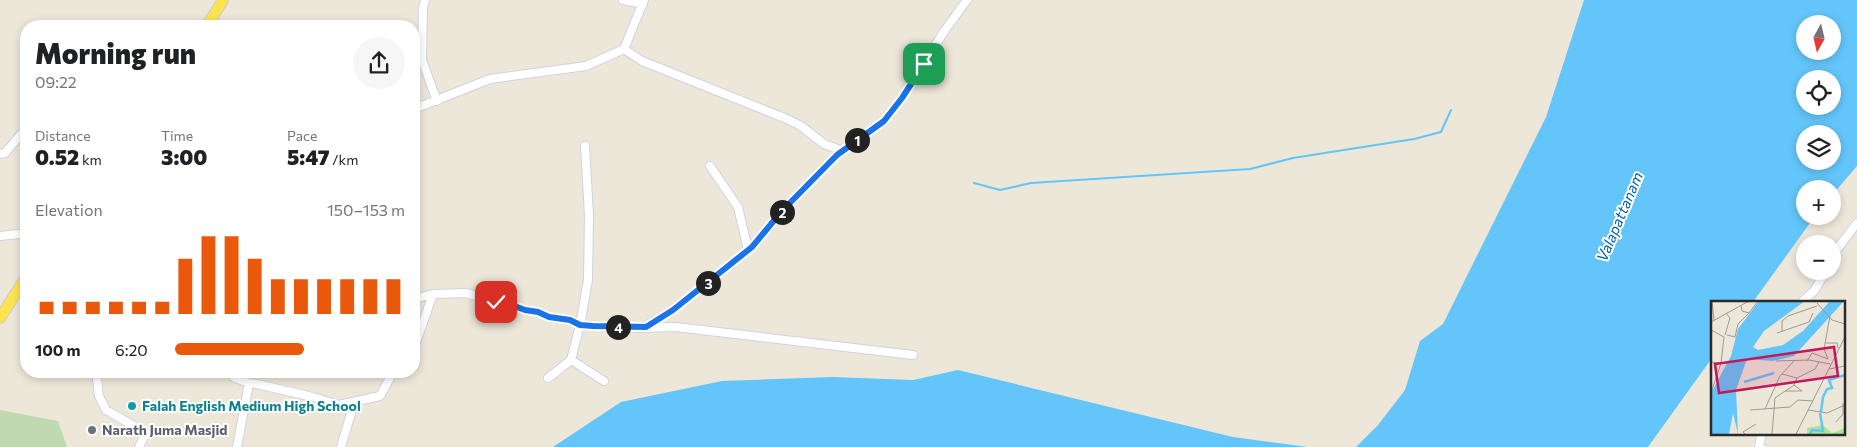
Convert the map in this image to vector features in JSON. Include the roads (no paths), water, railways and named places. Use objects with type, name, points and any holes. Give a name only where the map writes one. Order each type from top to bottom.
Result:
[{"type":"main road","points":[[211,20],[223,0]]},
{"type":"main road","points":[[0,318],[20,287]]},
{"type":"street","points":[[426,0],[423,8],[422,60],[436,101]]},
{"type":"street","points":[[420,107],[490,79],[586,66],[624,49],[644,2],[623,0]]},
{"type":"street","points":[[640,328],[646,327],[673,310],[748,250],[781,212],[843,151],[884,121],[902,98],[945,30],[967,0]]},
{"type":"street","points":[[624,49],[642,61],[787,119],[801,126],[824,144],[843,151]]},
{"type":"street","points":[[0,154],[5,153],[20,136]]},
{"type":"street","points":[[548,378],[570,360],[580,325],[588,280],[589,215],[585,146]]},
{"type":"street","points":[[710,166],[738,207],[748,250]]},
{"type":"street","points":[[1841,242],[1857,223]]},
{"type":"street","points":[[0,236],[20,234]]},
{"type":"street","points":[[1803,301],[1814,291],[1821,280]]},
{"type":"street","points":[[420,297],[433,294],[464,293],[538,312],[549,317],[570,320],[580,325],[640,328],[676,327],[914,355]]},
{"type":"street","points":[[420,331],[433,294]]},
{"type":"street","points":[[570,360],[604,381]]},
{"type":"street","points":[[97,378],[99,396],[106,410],[146,433],[138,447]]},
{"type":"street","points":[[236,378],[249,384],[257,384],[313,397],[339,405],[380,396],[390,378]]},
{"type":"street","points":[[237,447],[249,384]]},
{"type":"street","points":[[341,447],[354,403]]},
{"type":"street","points":[[1760,447],[1762,434]]},
{"type":"water","name":"Valapattanam","points":[[1584,0],[1857,0],[1857,166],[1841,185],[1841,180],[1796,180],[1796,225],[1809,225],[1801,235],[1796,235],[1796,242],[1754,301],[1711,301],[1711,359],[1648,447],[1356,447],[1378,425],[1405,390],[1420,341],[1443,324],[1546,117]]},
{"type":"water","points":[[958,370],[1233,437],[1308,447],[553,447],[621,402],[722,381],[833,377],[913,380]]},
{"type":"waterway","points":[[974,183],[1000,190],[1031,183],[1250,169],[1293,158],[1414,139],[1441,132],[1451,110]]},
{"type":"place","name":"Falah English Medium High School","points":[[132,406]]},
{"type":"place","name":"Narath Juma Masjid","points":[[92,430]]}]
